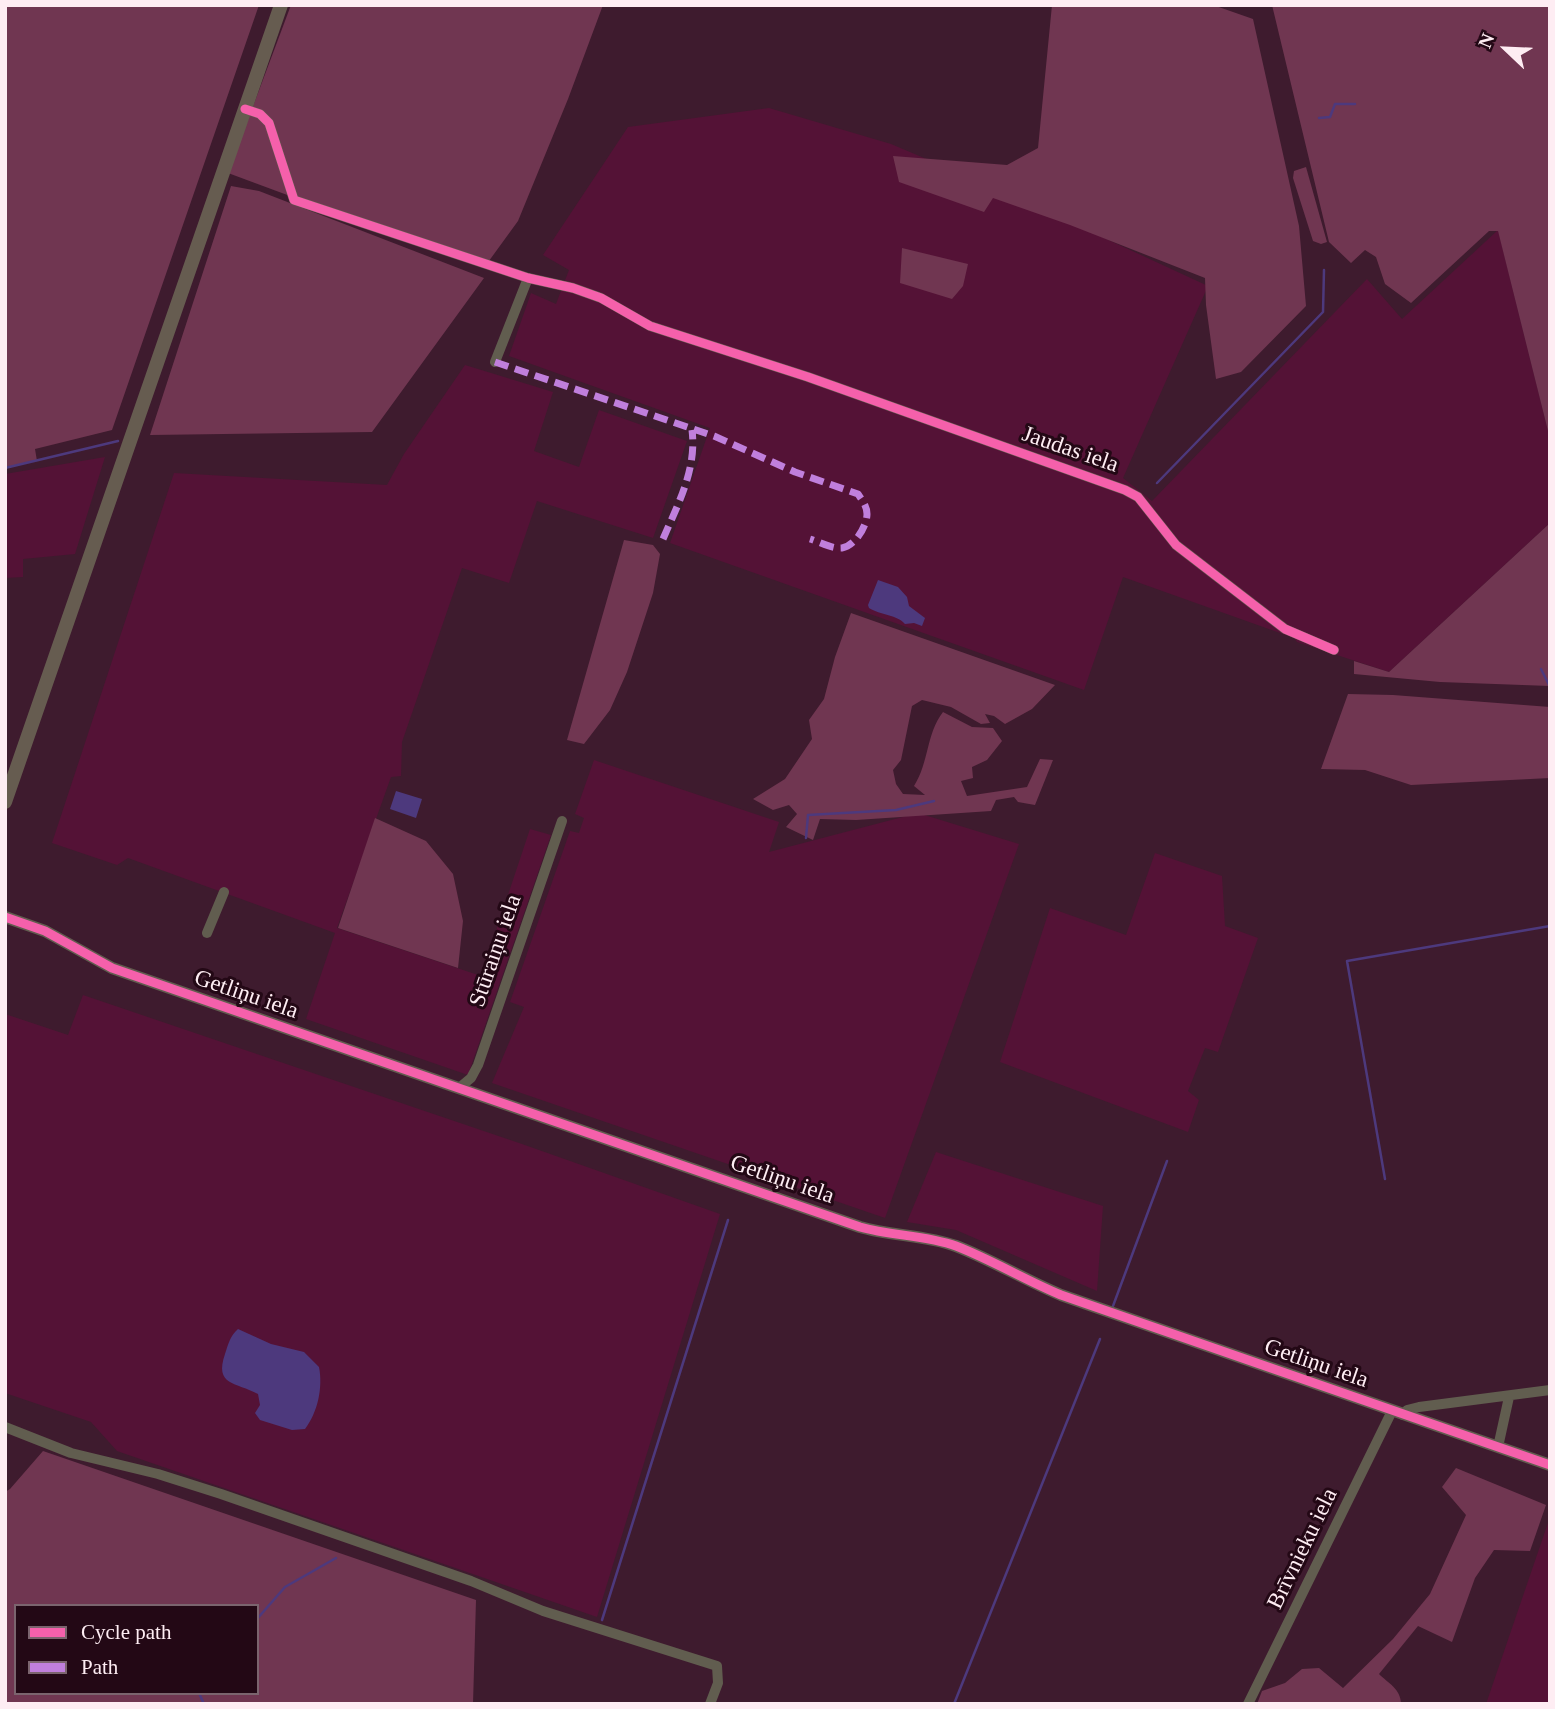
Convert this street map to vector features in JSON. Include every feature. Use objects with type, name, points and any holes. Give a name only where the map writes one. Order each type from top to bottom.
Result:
[{"type":"main road","points":[[5,802],[281,5]]},
{"type":"street","name":"Jaudas iela","points":[[245,109],[260,114],[270,123],[294,200],[528,278],[573,288],[601,298],[650,326],[808,377],[1125,490],[1138,497],[1176,545],[1274,621],[1285,629],[1334,650]]},
{"type":"street","points":[[495,362],[528,278]]},
{"type":"street","name":"Stūraiņu iela","points":[[459,1088],[471,1078],[478,1065],[562,821]]},
{"type":"street","points":[[207,933],[224,892]]},
{"type":"street","name":"Getliņu iela","points":[[5,917],[45,932],[111,968],[878,1233],[936,1240],[956,1246],[1061,1294],[1550,1465]]},
{"type":"street","points":[[1398,1413],[1419,1407],[1550,1390]]},
{"type":"street","points":[[1499,1447],[1509,1397]]},
{"type":"street","name":"Brīvnieku iela","points":[[1248,1704],[1398,1413]]},
{"type":"street","points":[[5,1427],[71,1453],[211,1490],[471,1581],[543,1611],[718,1666],[718,1683],[710,1704]]},
{"type":"shaded area","points":[[5,5],[259,5],[112,430],[35,449],[37,461],[5,468]]},
{"type":"shaded area","points":[[291,5],[603,5],[518,221],[486,265],[228,173]]},
{"type":"shaded area","points":[[1052,5],[1213,5],[1253,19],[1299,226],[1306,306],[1241,372],[1216,379],[1205,278],[993,198],[984,212],[899,182],[893,156],[1007,165],[1038,148]]},
{"type":"shaded area","points":[[1272,5],[1550,5],[1550,439],[1498,231],[1489,231],[1411,303],[1385,284],[1376,257],[1365,250],[1351,263],[1329,242]]},
{"type":"shaded area","points":[[769,108],[891,144],[1009,194],[1208,286],[1123,478],[1152,501],[1367,279],[1402,319],[1498,230],[1550,439],[1550,523],[1389,672],[1297,642],[1294,638],[1123,577],[1084,690],[670,543],[710,428],[509,356],[531,293],[556,304],[569,270],[543,255],[628,127]]},
{"type":"shaded area","points":[[1306,167],[1327,242],[1321,244],[1313,241],[1293,178],[1294,171]]},
{"type":"shaded area","points":[[231,186],[259,191],[484,278],[372,432],[150,435]]},
{"type":"shaded area","points":[[902,248],[968,264],[963,286],[952,299],[900,283]]},
{"type":"shaded area","points":[[465,365],[553,392],[534,451],[579,467],[599,410],[687,441],[653,538],[537,501],[509,583],[462,568],[402,742],[401,776],[391,777],[337,928],[481,976],[530,829],[551,835],[468,1075],[306,1019],[335,933],[128,858],[117,865],[52,843],[174,473],[387,485],[404,454]]},
{"type":"shaded area","points":[[105,457],[75,554],[23,559],[23,577],[5,578],[5,474]]},
{"type":"shaded area","points":[[1550,523],[1550,686],[1440,682],[1354,674],[1354,661],[1389,672]]},
{"type":"shaded area","points":[[624,540],[653,545],[660,554],[653,593],[627,672],[610,710],[584,744],[567,740]]},
{"type":"shaded area","points":[[878,580],[898,587],[907,597],[909,606],[925,618],[922,626],[905,624],[869,608]]},
{"type":"shaded area","points":[[851,613],[1055,685],[1032,709],[1005,724],[994,716],[985,714],[990,723],[981,724],[951,707],[922,700],[912,706],[901,760],[893,770],[896,784],[903,794],[925,795],[914,786],[933,730],[943,712],[972,727],[993,728],[1002,741],[987,760],[972,767],[973,778],[961,781],[967,796],[1027,787],[1040,759],[1053,760],[1035,805],[1018,802],[1014,797],[996,800],[991,811],[856,820],[820,819],[813,840],[786,827],[797,814],[789,805],[773,810],[753,799],[785,779],[812,739],[809,720],[824,699]]},
{"type":"shaded area","points":[[1348,694],[1550,707],[1550,778],[1411,785],[1365,770],[1321,769]]},
{"type":"shaded area","points":[[594,760],[779,822],[769,852],[918,813],[1019,844],[885,1218],[492,1083],[524,1007],[510,1002],[570,831],[579,833],[584,818],[575,814]]},
{"type":"shaded area","points":[[396,791],[422,799],[416,818],[390,809]]},
{"type":"shaded area","points":[[375,818],[426,841],[453,874],[463,921],[458,968],[338,928]]},
{"type":"shaded area","points":[[1155,853],[1222,876],[1225,926],[1258,938],[1218,1052],[1205,1048],[1188,1091],[1199,1100],[1188,1132],[1000,1062],[1050,908],[1126,935]]},
{"type":"shaded area","points":[[83,995],[720,1214],[597,1617],[117,1451],[91,1422],[5,1393],[5,1014],[68,1035]]},
{"type":"shaded area","points":[[936,1152],[1103,1206],[1097,1291],[956,1230],[907,1222]]},
{"type":"shaded area","points":[[238,1329],[271,1344],[304,1352],[319,1367],[318,1399],[305,1429],[292,1430],[260,1420],[255,1413],[260,1405],[258,1394],[225,1378],[222,1364],[231,1338]]},
{"type":"shaded area","points":[[43,1451],[476,1600],[473,1704],[5,1704],[5,1492]]},
{"type":"shaded area","points":[[1456,1468],[1546,1505],[1530,1551],[1494,1550],[1475,1578],[1452,1642],[1418,1626],[1379,1674],[1396,1690],[1401,1704],[1257,1704],[1262,1691],[1285,1683],[1302,1669],[1319,1668],[1343,1688],[1393,1639],[1430,1594],[1466,1515],[1442,1487]]},
{"type":"shaded area","points":[[1550,1517],[1550,1704],[1486,1704]]},
{"type":"waterway","points":[[1319,118],[1330,117],[1335,104],[1355,104]]},
{"type":"waterway","points":[[1157,483],[1323,312],[1324,270]]},
{"type":"waterway","points":[[5,468],[118,441]]},
{"type":"waterway","points":[[1541,669],[1550,687]]},
{"type":"waterway","points":[[806,838],[808,815],[896,810],[934,801]]},
{"type":"waterway","points":[[1385,1179],[1347,961],[1550,926]]},
{"type":"waterway","points":[[1113,1306],[1167,1161]]},
{"type":"waterway","points":[[602,1620],[728,1220]]},
{"type":"waterway","points":[[954,1704],[1100,1339]]},
{"type":"waterway","points":[[259,1617],[285,1587],[336,1558]]},
{"type":"waterway","points":[[200,1695],[204,1704]]},
{"type":"marked path","points":[[495,362],[714,436],[795,472],[858,494],[867,514],[863,530],[851,544],[838,548],[810,539]]},
{"type":"marked path","points":[[663,539],[689,472],[692,430]]},
{"type":"cycle path","points":[[245,109],[260,114],[269,123],[294,200],[528,278],[573,288],[601,298],[650,326],[808,377],[1125,490],[1138,497],[1176,545],[1285,629],[1334,650]]},
{"type":"cycle path","points":[[5,917],[45,931],[112,968],[860,1227],[956,1246],[1061,1295],[1550,1465]]}]
